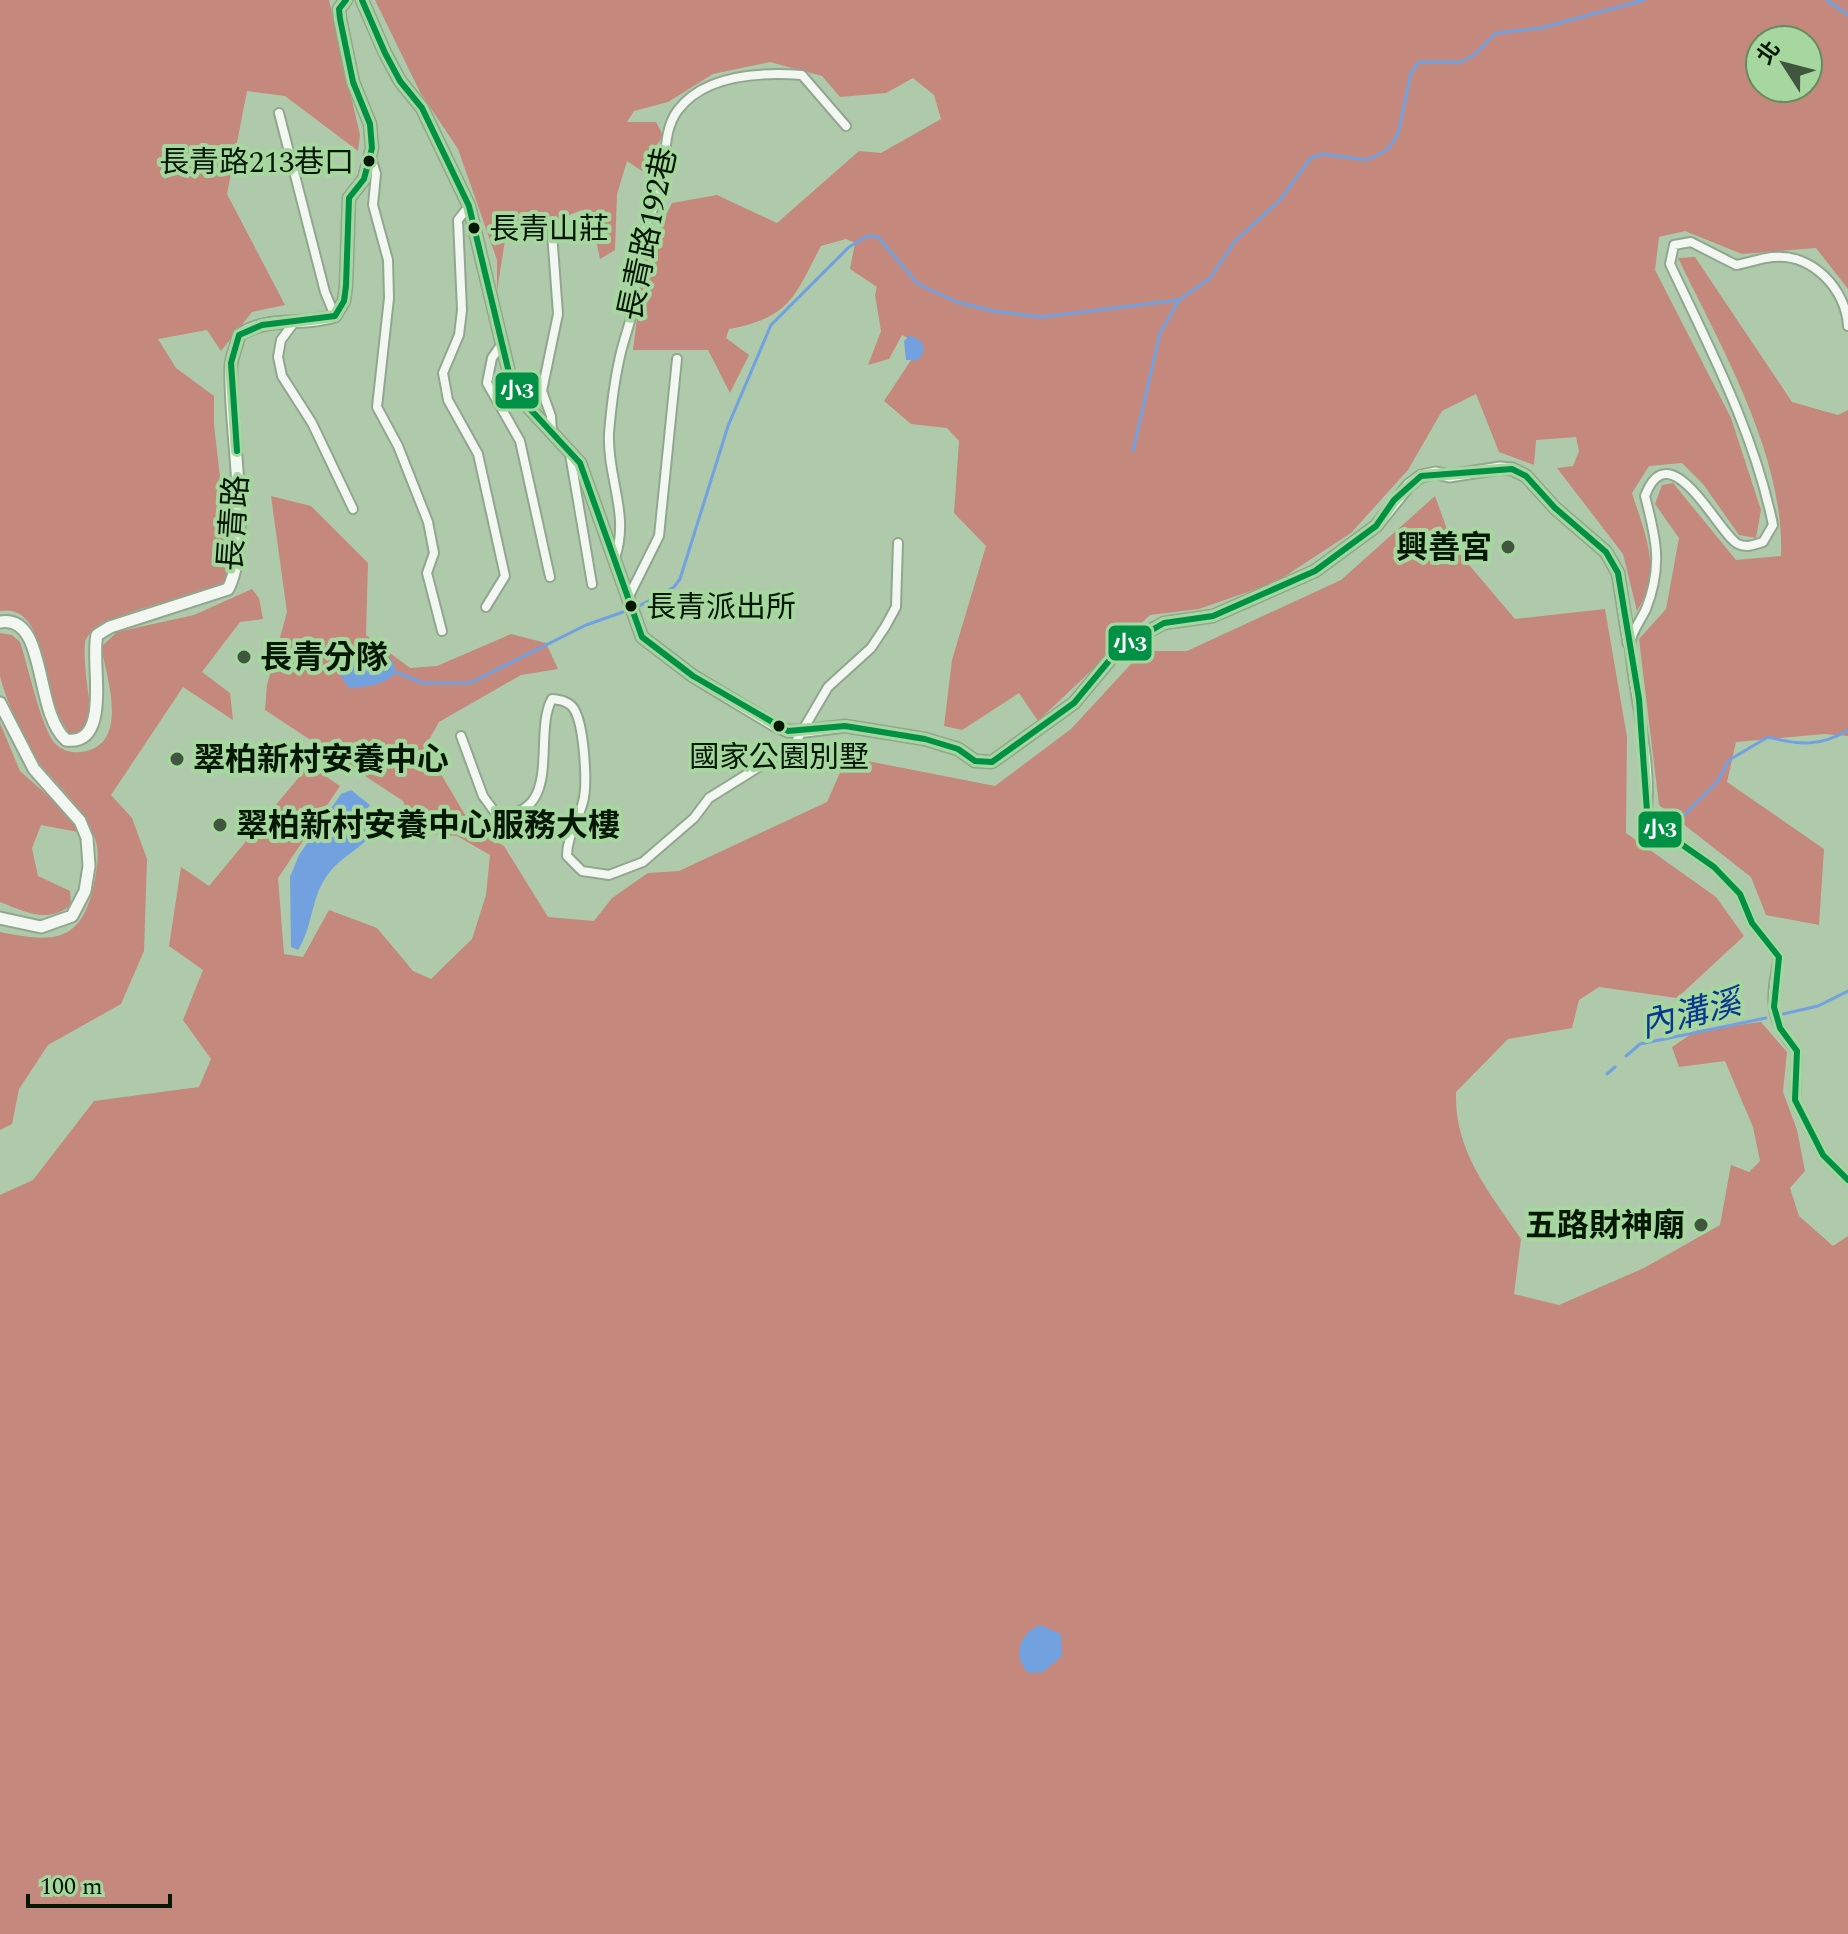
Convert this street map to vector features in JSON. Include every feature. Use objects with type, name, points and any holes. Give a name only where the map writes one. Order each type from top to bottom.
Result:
[{"type":"street","points":[[346,0],[339,9],[340,19],[353,82],[370,124],[371,157],[376,174],[373,205],[388,260],[389,298],[377,407],[398,446],[428,522],[434,553],[427,573],[442,631]]},
{"type":"street","points":[[362,0],[385,53],[400,81],[422,108],[469,206],[514,387],[580,463],[593,491],[642,637],[660,653],[788,731],[845,726],[925,739],[958,749],[975,761],[992,762],[1074,703],[1118,650],[1164,623],[1213,616],[1315,571],[1376,526],[1409,485],[1421,476],[1436,473],[1449,476],[1500,468],[1512,469],[1526,476],[1555,508],[1606,552],[1618,573],[1639,699],[1647,811],[1654,825],[1714,867],[1740,894],[1752,923],[1779,957],[1773,1011],[1784,1037],[1797,1051],[1795,1100],[1823,1155],[1848,1180]]},
{"type":"street","name":"長青路192巷","points":[[615,558],[623,536],[609,460],[609,433],[617,375],[635,294],[634,267],[660,187],[668,133],[677,111],[693,94],[710,84],[746,76],[802,75],[846,126]]},
{"type":"street","points":[[279,113],[325,292],[335,316]]},
{"type":"street","points":[[335,316],[344,301],[346,286],[349,198],[364,179],[371,157]]},
{"type":"street","points":[[469,206],[458,220],[462,310],[459,335],[443,373],[448,400],[478,454],[499,540],[505,576],[486,607]]},
{"type":"street","points":[[552,233],[558,314],[542,391],[551,416],[552,434]]},
{"type":"street","points":[[1629,643],[1647,607],[1656,574],[1657,540],[1645,496],[1656,478],[1664,474],[1677,478],[1701,495],[1725,535],[1739,544],[1748,546],[1763,542],[1773,525],[1763,477],[1745,424],[1670,264],[1674,245],[1691,242],[1736,265],[1774,257],[1799,259],[1816,270],[1842,296],[1848,326]]},
{"type":"street","name":"長青路","points":[[0,622],[14,622],[29,635],[51,724],[66,740],[81,740],[88,734],[95,712],[93,651],[97,635],[142,616],[219,593],[228,589],[233,579],[238,518],[231,363],[239,335],[273,321],[293,324],[335,316]]},
{"type":"street","points":[[293,324],[281,340],[278,357],[282,376],[312,423],[353,509]]},
{"type":"street","points":[[503,342],[492,358],[487,383],[520,441],[550,577]]},
{"type":"street","points":[[628,598],[659,536],[677,359]]},
{"type":"street","points":[[570,454],[592,584]]},
{"type":"street","points":[[461,736],[483,796],[497,815],[507,815],[536,796],[543,779],[544,712],[552,699],[564,701],[574,709],[580,731],[586,788],[567,843],[567,856],[582,871],[609,875],[643,862],[694,818],[709,798],[794,745],[805,731],[828,687],[871,648],[896,607],[898,543]]},
{"type":"street","points":[[0,703],[34,769],[80,821],[90,851],[85,891],[72,916],[41,927],[0,918]]},
{"type":"shaded area","points":[[0,0],[329,0],[360,135],[358,151],[285,96],[247,91],[227,194],[285,305],[252,312],[221,351],[207,330],[158,339],[176,368],[214,396],[214,425],[231,572],[224,587],[123,615],[91,633],[85,643],[85,653],[92,724],[85,731],[70,735],[52,701],[33,629],[25,618],[14,611],[0,611]]},
{"type":"shaded area","points":[[375,0],[1848,0],[1848,289],[1816,248],[1742,254],[1685,231],[1659,237],[1655,270],[1731,418],[1761,510],[1756,538],[1739,535],[1703,484],[1682,463],[1649,466],[1632,493],[1646,538],[1650,567],[1645,596],[1637,611],[1623,554],[1557,468],[1573,466],[1579,451],[1576,437],[1536,440],[1534,465],[1499,452],[1476,394],[1442,411],[1408,470],[1351,533],[1276,582],[1199,609],[1150,615],[1038,721],[1019,693],[962,730],[944,726],[952,660],[986,546],[954,513],[959,441],[947,428],[911,424],[884,401],[921,345],[902,335],[889,359],[868,365],[881,331],[875,295],[877,287],[850,269],[855,243],[846,239],[821,246],[788,302],[766,318],[729,329],[726,338],[749,355],[730,393],[708,350],[633,350],[645,256],[672,203],[717,195],[777,223],[859,151],[881,153],[941,119],[934,95],[913,78],[886,93],[840,97],[822,76],[770,62],[713,74],[668,102],[634,111],[627,122],[656,122],[663,135],[642,171],[627,161],[617,194],[615,250],[600,259],[592,221],[582,210],[505,240],[497,292],[497,260],[458,149],[420,92]]},
{"type":"shaded area","points":[[1695,257],[1792,402],[1838,415],[1848,410],[1848,736],[1824,734],[1736,742],[1727,782],[1824,849],[1819,925],[1766,915],[1751,877],[1659,805],[1639,639],[1666,609],[1679,538],[1655,504],[1662,485],[1673,483],[1736,560],[1781,556],[1773,480],[1762,441],[1731,365],[1678,258]]},
{"type":"shaded area","points":[[271,496],[311,506],[368,563],[366,635],[410,668],[437,666],[511,634],[546,643],[558,669],[521,675],[439,722],[425,747],[474,830],[504,846],[548,917],[594,921],[612,898],[648,873],[679,871],[827,802],[847,757],[995,786],[1071,729],[1143,651],[1187,651],[1341,580],[1435,496],[1453,546],[1515,619],[1605,609],[1627,737],[1626,833],[1716,897],[1744,936],[1677,998],[1599,987],[1579,1000],[1572,1028],[1508,1039],[1456,1092],[1457,1113],[1467,1152],[1476,1170],[1521,1239],[1514,1294],[1559,1305],[1644,1268],[1720,1225],[1731,1165],[1749,1172],[1760,1161],[1753,1127],[1725,1061],[1679,1067],[1672,1047],[1697,1030],[1761,1022],[1787,1052],[1783,1092],[1797,1130],[1805,1171],[1790,1188],[1799,1216],[1833,1246],[1848,1236],[1848,1934],[0,1934],[0,1195],[33,1180],[94,1101],[199,1087],[211,1059],[183,1020],[203,970],[169,946],[181,867],[209,886],[309,765],[340,786],[278,878],[284,954],[303,957],[329,910],[377,928],[413,971],[431,979],[472,939],[486,895],[490,855],[457,836],[418,833],[403,801],[265,710],[267,685],[287,612]]},
{"type":"shaded area","points":[[252,589],[259,598],[263,619],[240,622],[202,672],[230,693],[233,720],[183,687],[111,795],[132,818],[147,859],[144,951],[121,1004],[48,1045],[19,1089],[12,1124],[0,1130],[0,932],[48,938],[71,930],[87,907],[98,856],[89,825],[76,805],[38,762],[12,712],[0,676],[0,633],[12,635],[20,642],[39,708],[53,741],[65,750],[80,752],[96,747],[106,738],[111,725],[110,693],[101,647],[117,632],[194,615]]},
{"type":"shaded area","points":[[0,723],[20,771],[71,816],[78,832],[41,825],[32,848],[38,876],[70,891],[71,905],[53,914],[36,914],[0,902]]},
{"type":"water","points":[[910,335],[922,342],[924,351],[918,360],[906,360],[904,341]]},
{"type":"water","points":[[362,659],[392,659],[396,672],[387,680],[375,684],[349,688],[340,675],[344,664]]},
{"type":"water","points":[[351,790],[370,805],[364,812],[371,817],[378,813],[381,818],[371,835],[335,866],[323,882],[298,950],[291,947],[290,877],[299,855],[341,794]]},
{"type":"water","points":[[1040,1625],[1061,1634],[1062,1656],[1043,1672],[1029,1673],[1020,1660],[1020,1646],[1027,1633]]},
{"type":"waterway","points":[[639,606],[674,587],[680,579],[728,426],[771,325],[849,247],[867,236],[878,237],[918,284],[957,302],[993,311],[1041,317],[1179,300],[1210,278],[1235,241],[1279,201],[1311,158],[1323,154],[1367,160],[1387,150],[1398,134],[1411,73],[1419,62],[1460,62],[1473,56],[1496,33],[1541,28],[1644,0]]},
{"type":"waterway","points":[[1827,0],[1848,15]]},
{"type":"waterway","points":[[1133,451],[1160,333],[1179,300]]},
{"type":"waterway","points":[[396,672],[423,683],[470,683],[586,625],[623,612]]},
{"type":"waterway","points":[[1666,818],[1684,815],[1717,782],[1729,760],[1768,737],[1809,743],[1838,736],[1848,730]]},
{"type":"waterway","name":"內溝溪","points":[[1783,1014],[1818,1006],[1848,991]]},
{"type":"waterway","name":"內溝溪","points":[[1626,1056],[1640,1044],[1766,1018]]},
{"type":"waterway","name":"內溝溪","points":[[1607,1074],[1615,1067]]},
{"type":"transit line","name":"小3","points":[[237,451],[231,363],[239,335],[262,325],[335,316],[344,301],[349,198],[364,179],[372,148],[370,124],[353,82],[340,19],[339,9],[346,0]]},
{"type":"transit line","name":"小3","points":[[362,0],[385,53],[400,81],[422,108],[469,206],[511,381],[530,409],[580,463],[642,637],[693,676],[788,731],[845,726],[925,739],[958,749],[975,761],[992,762],[1074,703],[1118,650],[1164,623],[1213,616],[1315,571],[1376,526],[1394,500],[1421,476],[1512,469],[1526,476],[1555,508],[1606,552],[1618,573],[1639,699],[1647,811],[1654,825],[1714,867],[1740,894],[1752,923],[1779,957],[1774,1007],[1780,1028],[1797,1051],[1795,1100],[1823,1155],[1848,1180]]},
{"type":"place","name":"長青路213巷口","points":[[369,161]]},
{"type":"place","name":"長青山莊","points":[[474,228]]},
{"type":"place","name":"興善宮","points":[[1508,547]]},
{"type":"place","name":"長青派出所","points":[[631,606]]},
{"type":"place","name":"長青分隊","points":[[244,657]]},
{"type":"place","name":"國家公園別墅","points":[[779,726]]},
{"type":"place","name":"翠柏新村安養中心","points":[[177,759]]},
{"type":"place","name":"翠柏新村安養中心服務大樓","points":[[220,825]]},
{"type":"place","name":"五路財神廟","points":[[1701,1225]]}]
